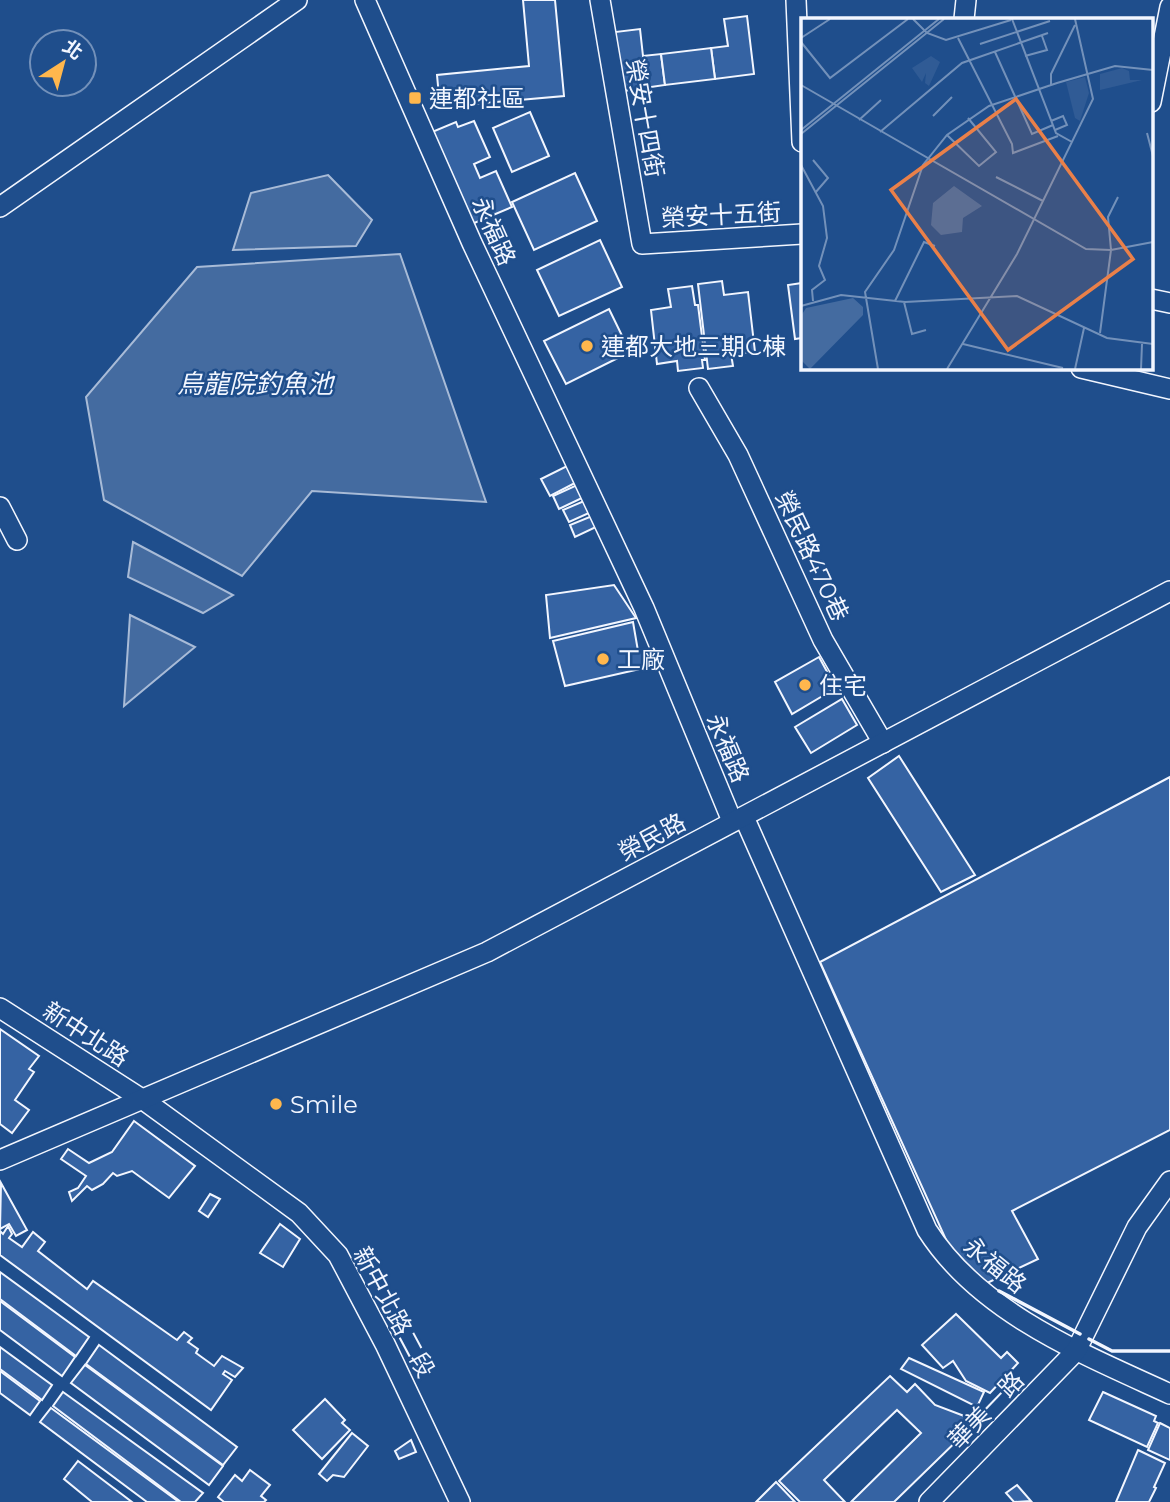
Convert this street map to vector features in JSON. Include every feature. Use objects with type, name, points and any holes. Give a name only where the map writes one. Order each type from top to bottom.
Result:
[{"type":"street","points":[[0,207],[297,0]]},
{"type":"street","name":"永福路","points":[[365,0],[472,243],[644,608],[732,821],[744,817],[927,1230],[943,1255],[969,1282],[1076,1351],[1170,1394]]},
{"type":"street","name":"榮安十四街","points":[[600,0],[642,244]]},
{"type":"street","points":[[796,0],[801,101]]},
{"type":"street","points":[[964,18],[966,0]]},
{"type":"street","points":[[1152,97],[1170,6]]},
{"type":"street","name":"榮安十五街","points":[[642,244],[801,234]]},
{"type":"street","points":[[1152,299],[1170,303]]},
{"type":"street","points":[[1085,369],[1170,389]]},
{"type":"street","name":"榮民路470巷","points":[[699,388],[738,455],[823,640],[883,743]]},
{"type":"street","points":[[0,507],[17,540]]},
{"type":"street","name":"榮民路","points":[[0,1160],[145,1101],[487,953],[1170,591]]},
{"type":"street","name":"新中北路","points":[[0,1008],[145,1101]]},
{"type":"street","name":"新中北路二段","points":[[145,1101],[299,1213],[338,1255],[385,1344],[460,1502]]},
{"type":"street","name":"華美一路","points":[[929,1502],[1076,1351],[1137,1227],[1170,1181]]},
{"type":"water","points":[[328,175],[372,220],[356,246],[233,250],[251,193]]},
{"type":"water","name":"烏龍院釣魚池","points":[[400,254],[486,502],[312,491],[242,576],[104,500],[86,397],[197,267]]},
{"type":"water","points":[[133,542],[233,595],[203,613],[128,577]]},
{"type":"water","points":[[130,615],[195,647],[124,706]]},
{"type":"building","points":[[523,0],[555,0],[564,96],[440,107],[437,75],[529,66]]},
{"type":"building","points":[[747,16],[754,74],[715,79],[711,48],[728,46],[724,19]]},
{"type":"building","points":[[640,29],[643,56],[661,54],[665,85],[623,91],[615,32]]},
{"type":"building","points":[[711,48],[715,79],[665,85],[661,54]]},
{"type":"building","points":[[530,112],[549,156],[512,172],[493,128]]},
{"type":"building","points":[[474,121],[490,157],[474,164],[480,178],[496,171],[512,207],[472,224],[432,132],[456,122],[458,127]]},
{"type":"building","points":[[575,173],[597,221],[534,250],[512,202]]},
{"type":"building","points":[[600,240],[622,287],[559,316],[537,270]]},
{"type":"building","points":[[722,281],[724,295],[748,292],[755,352],[731,354],[733,366],[708,369],[698,284]]},
{"type":"building","points":[[801,283],[801,338],[795,339],[788,285]]},
{"type":"building","points":[[692,286],[695,305],[698,305],[705,360],[702,360],[703,368],[678,371],[677,361],[657,364],[651,310],[671,307],[668,289]]},
{"type":"building","name":"連都大地三期C棟","points":[[609,309],[630,352],[566,384],[544,341]]},
{"type":"building","points":[[567,466],[575,483],[550,496],[541,479]]},
{"type":"building","points":[[577,485],[582,498],[559,509],[553,496]]},
{"type":"building","points":[[584,501],[589,513],[569,522],[563,510]]},
{"type":"building","points":[[592,516],[596,527],[575,537],[570,525]]},
{"type":"building","name":"工廠","points":[[614,585],[636,618],[550,638],[546,595]]},
{"type":"building","name":"工廠","points":[[633,622],[638,651],[647,650],[649,667],[565,686],[553,641]]},
{"type":"building","name":"住宅","points":[[819,657],[836,688],[792,714],[775,682]]},
{"type":"building","name":"住宅","points":[[842,699],[857,725],[811,753],[795,727]]},
{"type":"building","points":[[899,756],[975,875],[941,892],[868,778]]},
{"type":"building","points":[[1170,777],[1170,1130],[1012,1211],[1038,1259],[985,1284],[952,1253],[820,962]]},
{"type":"building","points":[[0,1029],[39,1056],[29,1069],[34,1072],[15,1100],[29,1110],[12,1133],[0,1124]]},
{"type":"building","points":[[134,1121],[195,1166],[169,1198],[132,1171],[117,1176],[113,1173],[103,1184],[92,1190],[87,1186],[72,1201],[69,1192],[78,1188],[86,1176],[61,1159],[68,1149],[89,1163],[112,1152]]},
{"type":"building","points":[[1,1183],[27,1230],[16,1236],[9,1224],[0,1229]]},
{"type":"building","points":[[210,1194],[220,1199],[208,1217],[199,1211]]},
{"type":"building","points":[[280,1224],[300,1239],[283,1267],[260,1253]]},
{"type":"building","points":[[8,1226],[12,1234],[9,1238],[22,1247],[33,1232],[45,1242],[38,1251],[87,1289],[93,1281],[177,1340],[184,1332],[192,1338],[188,1342],[198,1349],[196,1353],[214,1366],[222,1356],[243,1368],[235,1377],[225,1371],[223,1374],[232,1380],[211,1410],[0,1255],[0,1231],[3,1234]]},
{"type":"building","points":[[0,1272],[89,1337],[76,1356],[0,1299]]},
{"type":"building","points":[[0,1301],[75,1357],[62,1376],[0,1330]]},
{"type":"building","points":[[956,1314],[1001,1358],[1007,1352],[1018,1363],[990,1393],[966,1381],[953,1361],[943,1368],[922,1345]]},
{"type":"building","points":[[99,1345],[237,1447],[223,1465],[86,1364]]},
{"type":"building","points":[[0,1347],[52,1385],[42,1400],[0,1369]]},
{"type":"building","points":[[909,1358],[984,1392],[977,1407],[901,1369]]},
{"type":"building","points":[[85,1365],[223,1466],[209,1485],[71,1383]]},
{"type":"building","points":[[0,1371],[40,1401],[30,1415],[0,1393]]},
{"type":"building","points":[[890,1376],[907,1392],[915,1384],[935,1405],[972,1419],[970,1428],[894,1502],[851,1502],[921,1433],[897,1410],[824,1480],[845,1502],[800,1502],[779,1481]]},
{"type":"building","points":[[63,1392],[203,1493],[195,1502],[181,1502],[53,1406]]},
{"type":"building","points":[[1103,1392],[1156,1416],[1154,1421],[1158,1423],[1147,1447],[1089,1420]]},
{"type":"building","points":[[325,1399],[345,1420],[342,1423],[350,1430],[322,1459],[293,1430]]},
{"type":"building","points":[[51,1408],[179,1502],[147,1502],[40,1422]]},
{"type":"building","points":[[1160,1423],[1170,1428],[1170,1460],[1148,1450]]},
{"type":"building","points":[[352,1433],[368,1446],[344,1477],[333,1475],[327,1481],[319,1474]]},
{"type":"building","points":[[411,1440],[416,1452],[399,1459],[395,1451]]},
{"type":"building","points":[[1138,1450],[1165,1463],[1154,1487],[1156,1488],[1149,1502],[1116,1502]]},
{"type":"building","points":[[78,1461],[132,1502],[92,1502],[64,1479]]},
{"type":"building","points":[[250,1470],[270,1485],[261,1496],[266,1500],[264,1502],[224,1502],[218,1497],[235,1475],[242,1481]]},
{"type":"building","points":[[776,1482],[795,1502],[756,1502]]},
{"type":"building","points":[[1017,1485],[1031,1501],[1014,1502],[1006,1493]]},
{"type":"wall","points":[[999,1291],[1080,1334]]},
{"type":"wall","points":[[1089,1339],[1112,1351],[1170,1351]]},
{"type":"place","name":"連都社區","points":[[415,98]]},
{"type":"place","name":"連都大地三期C棟","points":[[587,346]]},
{"type":"place","name":"工廠","points":[[603,659]]},
{"type":"place","name":"住宅","points":[[805,685]]},
{"type":"place","name":"Smile","points":[[276,1104]]}]
